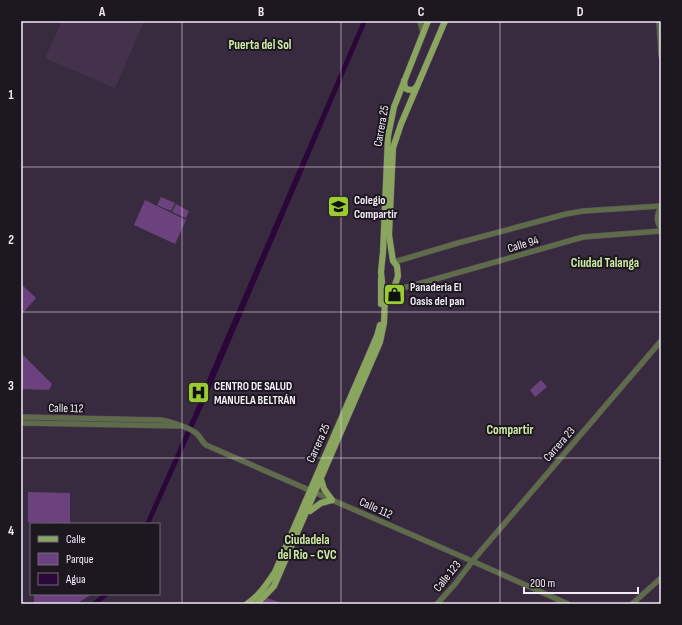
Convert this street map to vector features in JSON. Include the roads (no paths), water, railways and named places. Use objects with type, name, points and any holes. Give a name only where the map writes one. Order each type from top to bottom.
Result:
[{"type":"main road","name":"Carrera 25","points":[[382,265],[388,141],[394,107],[428,21]]},
{"type":"main road","name":"Carrera 25","points":[[393,261],[389,235],[393,148],[401,124],[445,21]]},
{"type":"main road","points":[[404,80],[404,86],[409,90],[416,89],[418,85]]},
{"type":"main road","points":[[388,260],[393,261],[397,266],[398,274],[396,282],[392,288],[388,288],[384,286],[381,279],[382,265],[388,260]]},
{"type":"main road","name":"Carrera 25","points":[[247,604],[260,593],[275,572],[312,492],[377,336],[381,311],[381,279]]},
{"type":"main road","name":"Carrera 25","points":[[257,604],[274,586],[306,515],[312,492],[321,479],[380,342],[384,323],[384,299],[392,288]]},
{"type":"main road","points":[[306,515],[320,503],[332,500],[324,489],[321,479]]},
{"type":"street","points":[[420,21],[423,33]]},
{"type":"street","points":[[658,21],[661,55]]},
{"type":"street","points":[[661,207],[657,218],[661,230]]},
{"type":"street","name":"Calle 94","points":[[393,261],[566,214],[583,211],[661,207]]},
{"type":"street","name":"Calle 94","points":[[392,288],[403,288],[583,237],[661,230]]},
{"type":"street","name":"Carrera 23","points":[[472,561],[661,341]]},
{"type":"street","name":"Calle 112","points":[[21,417],[161,420],[174,422],[197,433],[199,438],[206,445],[568,604]]},
{"type":"street","name":"Calle 112","points":[[21,423],[182,427]]},
{"type":"street","name":"Calle 123","points":[[437,604],[455,584],[472,561]]},
{"type":"street","points":[[632,604],[661,578]]},
{"type":"water","points":[[362,21],[367,21],[203,406],[150,523],[145,523],[198,404]]},
{"type":"water","points":[[102,595],[109,595],[98,604],[90,604]]},
{"type":"place","name":"Colegio Compartir","points":[[338,207]]},
{"type":"place","name":"Panaderia El Oasis del pan","points":[[395,294]]},
{"type":"place","name":"CENTRO DE SALUD MANUELA BELTRÁN","points":[[198,393]]},
{"type":"district","name":"Puerta del Sol","points":[[260,44]]},
{"type":"district","name":"Ciudad Talanga","points":[[605,262]]},
{"type":"district","name":"Compartir","points":[[510,429]]},
{"type":"district","name":"Ciudadela del Rio - CVC","points":[[307,546]]}]
